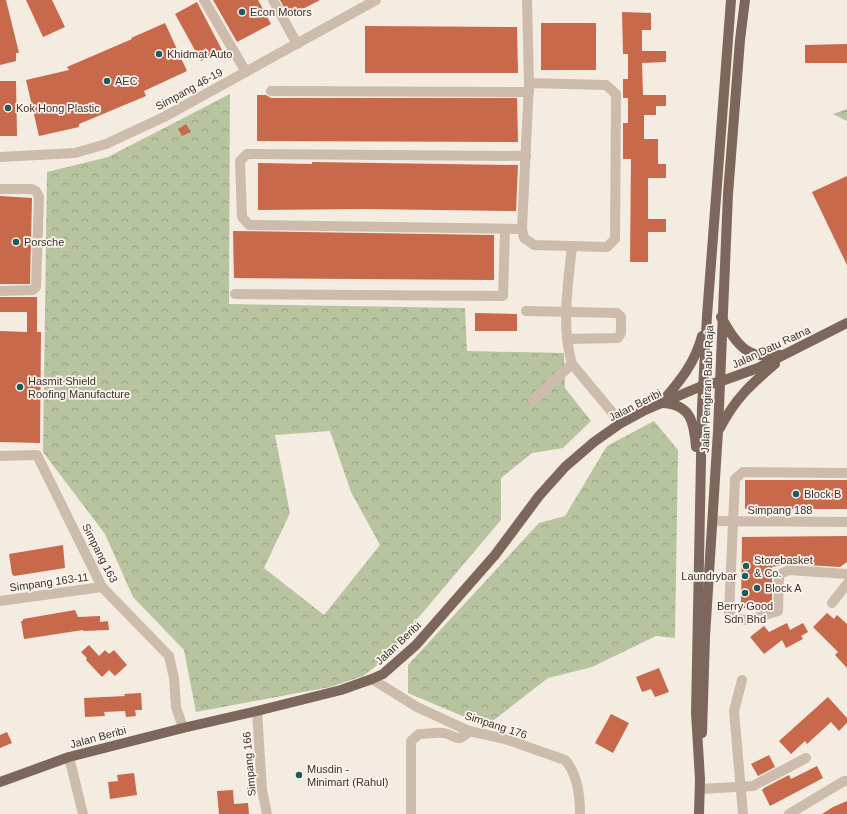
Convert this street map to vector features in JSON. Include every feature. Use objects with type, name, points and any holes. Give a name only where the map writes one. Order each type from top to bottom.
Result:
[{"type":"main road","name":"Jalan Pengiran Babu Raja","points":[[700,784],[696,712],[704,386],[707,316],[732,0]]},
{"type":"main road","name":"Jalan Pengiran Babu Raja","points":[[699,814],[705,637],[718,431],[728,194],[745,0]]},
{"type":"main road","points":[[701,488],[694,424],[685,411],[677,406],[661,403],[687,372],[693,362],[707,316]]},
{"type":"main road","points":[[722,317],[734,339],[744,349],[760,356],[788,354]]},
{"type":"main road","name":"Jalan Datu Ratna","points":[[704,386],[758,368],[847,324]]},
{"type":"main road","points":[[718,431],[733,403],[742,393],[788,354]]},
{"type":"main road","name":"Jalan Beribi","points":[[0,782],[69,757],[341,690],[383,674],[416,645],[494,555],[539,496],[565,467],[594,442],[621,423],[661,403],[704,386]]},
{"type":"street","points":[[204,0],[246,72]]},
{"type":"street","points":[[273,0],[297,44]]},
{"type":"street","name":"Simpang 46-19","points":[[0,157],[75,153],[106,144],[164,117],[374,0]]},
{"type":"street","points":[[271,91],[529,87],[606,85],[616,94],[615,239],[607,247],[534,245],[524,238],[522,229],[529,87],[527,0]]},
{"type":"street","points":[[522,229],[249,225],[242,217],[240,161],[248,154],[526,156]]},
{"type":"street","points":[[0,189],[32,189],[36,191],[39,197],[36,287],[33,290],[0,291]]},
{"type":"street","points":[[235,294],[503,296],[506,229]]},
{"type":"street","points":[[572,246],[565,312],[572,364],[621,423]]},
{"type":"street","points":[[526,311],[617,313],[621,317],[621,333],[618,338],[568,339]]},
{"type":"street","points":[[533,400],[572,364]]},
{"type":"street","name":"Simpang 163","points":[[0,456],[37,455],[102,587],[169,656],[174,678],[176,707],[182,728]]},
{"type":"street","points":[[847,473],[743,472],[735,479],[729,613],[735,619],[748,620],[778,611],[779,576],[789,570],[847,574]]},
{"type":"street","name":"Simpang 188","points":[[713,521],[847,522]]},
{"type":"street","points":[[832,603],[847,584]]},
{"type":"street","name":"Simpang 163-11","points":[[0,601],[102,587]]},
{"type":"street","name":"Simpang 176","points":[[372,679],[417,707],[469,731],[505,739],[565,760],[570,766],[580,796],[580,814]]},
{"type":"street","points":[[742,680],[734,711],[743,814]]},
{"type":"street","name":"Simpang 166","points":[[257,711],[262,790],[267,814]]},
{"type":"street","points":[[411,814],[411,741],[419,734],[444,733],[455,739],[463,737],[469,731]]},
{"type":"street","points":[[69,757],[83,814]]},
{"type":"street","points":[[700,784],[741,788],[753,786],[806,758]]},
{"type":"street","points":[[789,814],[844,781],[847,781]]},
{"type":"green space","points":[[230,94],[229,304],[465,308],[467,351],[564,353],[565,388],[591,421],[563,448],[532,453],[501,478],[501,520],[380,663],[363,676],[330,687],[196,712],[184,650],[133,597],[105,534],[43,452],[47,172],[108,157]],"holes":[[[330,431],[351,492],[380,545],[324,615],[264,568],[290,513],[275,435]]]},
{"type":"green space","points":[[847,109],[847,121],[833,114]]},
{"type":"green space","points":[[654,421],[678,450],[675,638],[656,636],[592,667],[548,678],[486,726],[408,693],[408,665],[539,523],[565,516],[607,446]]},
{"type":"building","points":[[0,0],[6,0],[19,53],[16,53],[16,61],[0,65]]},
{"type":"building","points":[[26,0],[52,0],[65,27],[43,37]]},
{"type":"building","name":"Econ Motors","points":[[213,0],[258,0],[271,24],[237,42]]},
{"type":"building","name":"Econ Motors","points":[[280,0],[320,0],[289,16]]},
{"type":"building","points":[[197,2],[222,50],[201,61],[175,14]]},
{"type":"building","points":[[622,12],[651,13],[651,30],[642,30],[642,51],[666,51],[666,62],[642,63],[643,95],[666,95],[666,106],[656,106],[656,115],[644,115],[644,139],[658,139],[658,164],[666,164],[666,178],[648,178],[648,219],[666,219],[666,232],[648,232],[648,262],[630,262],[631,159],[623,159],[623,123],[628,123],[628,98],[623,98],[623,79],[628,79],[628,54],[623,54]]},
{"type":"building","points":[[165,23],[187,71],[144,91],[146,96],[79,124],[79,127],[39,136],[26,80],[69,70],[67,67]]},
{"type":"building","points":[[541,23],[596,23],[596,70],[541,70]]},
{"type":"building","points":[[365,26],[517,27],[518,73],[365,73]]},
{"type":"building","points":[[847,44],[847,63],[805,63],[805,45]]},
{"type":"building","name":"Kok Hong Plastic","points":[[0,81],[16,81],[17,136],[0,136]]},
{"type":"building","points":[[257,95],[266,95],[271,98],[517,98],[518,142],[257,141]]},
{"type":"building","points":[[186,124],[191,132],[182,136],[178,129]]},
{"type":"building","points":[[312,162],[518,165],[516,211],[366,209],[258,210],[258,163],[312,164]]},
{"type":"building","points":[[847,176],[847,265],[812,192]]},
{"type":"building","name":"Porsche","points":[[0,196],[32,198],[30,284],[0,284]]},
{"type":"building","points":[[233,231],[494,235],[494,280],[234,278]]},
{"type":"building","name":"Hasmit Shield Roofing Manufacture","points":[[0,297],[37,297],[37,332],[41,332],[40,443],[0,442],[0,331],[27,332],[27,312],[0,312]]},
{"type":"building","points":[[475,313],[517,314],[517,331],[475,331]]},
{"type":"building","name":"Block B","points":[[745,480],[847,480],[847,509],[745,509]]},
{"type":"building","name":"Block A","points":[[847,536],[847,562],[840,567],[789,564],[772,567],[772,606],[764,608],[741,608],[742,537]]},
{"type":"building","points":[[63,545],[65,568],[14,576],[12,574],[9,554]]},
{"type":"building","points":[[75,610],[78,617],[100,616],[100,622],[108,621],[109,630],[83,630],[24,639],[21,621],[23,621],[23,619]]},
{"type":"building","points":[[827,613],[834,619],[837,615],[847,624],[847,668],[835,655],[838,652],[813,627]]},
{"type":"building","points":[[787,623],[790,630],[803,623],[808,632],[801,636],[803,639],[786,648],[782,640],[764,654],[750,637],[764,626],[769,632]]},
{"type":"building","points":[[89,645],[99,656],[105,650],[109,654],[114,650],[127,665],[115,676],[109,670],[102,677],[86,660],[87,658],[81,652]]},
{"type":"building","points":[[659,668],[669,692],[655,697],[651,689],[642,692],[636,677]]},
{"type":"building","points":[[141,693],[142,710],[135,710],[136,716],[126,717],[125,711],[104,712],[105,716],[85,717],[84,698],[125,696],[124,694]]},
{"type":"building","points":[[828,697],[847,718],[847,723],[839,731],[831,722],[807,744],[805,741],[791,754],[779,741]]},
{"type":"building","points":[[611,714],[629,723],[613,753],[595,743]]},
{"type":"building","points":[[7,732],[12,743],[0,748],[0,735]]},
{"type":"building","points":[[769,755],[775,767],[758,776],[751,764]]},
{"type":"building","points":[[817,766],[823,778],[770,806],[762,790],[764,788],[789,775],[791,779]]},
{"type":"building","points":[[134,773],[137,795],[110,799],[108,782],[118,781],[117,775]]},
{"type":"building","points":[[233,790],[234,804],[248,803],[249,814],[219,814],[217,791]]},
{"type":"building","points":[[847,801],[847,814],[822,814],[833,807]]},
{"type":"place","name":"Econ Motors","points":[[242,12]]},
{"type":"place","name":"Khidmat Auto","points":[[159,54]]},
{"type":"place","name":"AEC","points":[[107,81]]},
{"type":"place","name":"Kok Hong Plastic","points":[[8,108]]},
{"type":"place","name":"Porsche","points":[[16,242]]},
{"type":"place","name":"Hasmit Shield Roofing Manufacture","points":[[20,387]]},
{"type":"place","name":"Block B","points":[[796,494]]},
{"type":"place","name":"Storebasket & Co.","points":[[746,566]]},
{"type":"place","name":"Laundrybar","points":[[745,576]]},
{"type":"place","name":"Block A","points":[[757,588]]},
{"type":"place","name":"Berry Good Sdn Bhd","points":[[745,593]]},
{"type":"place","name":"Musdin - Minimart (Rahul)","points":[[299,775]]}]
